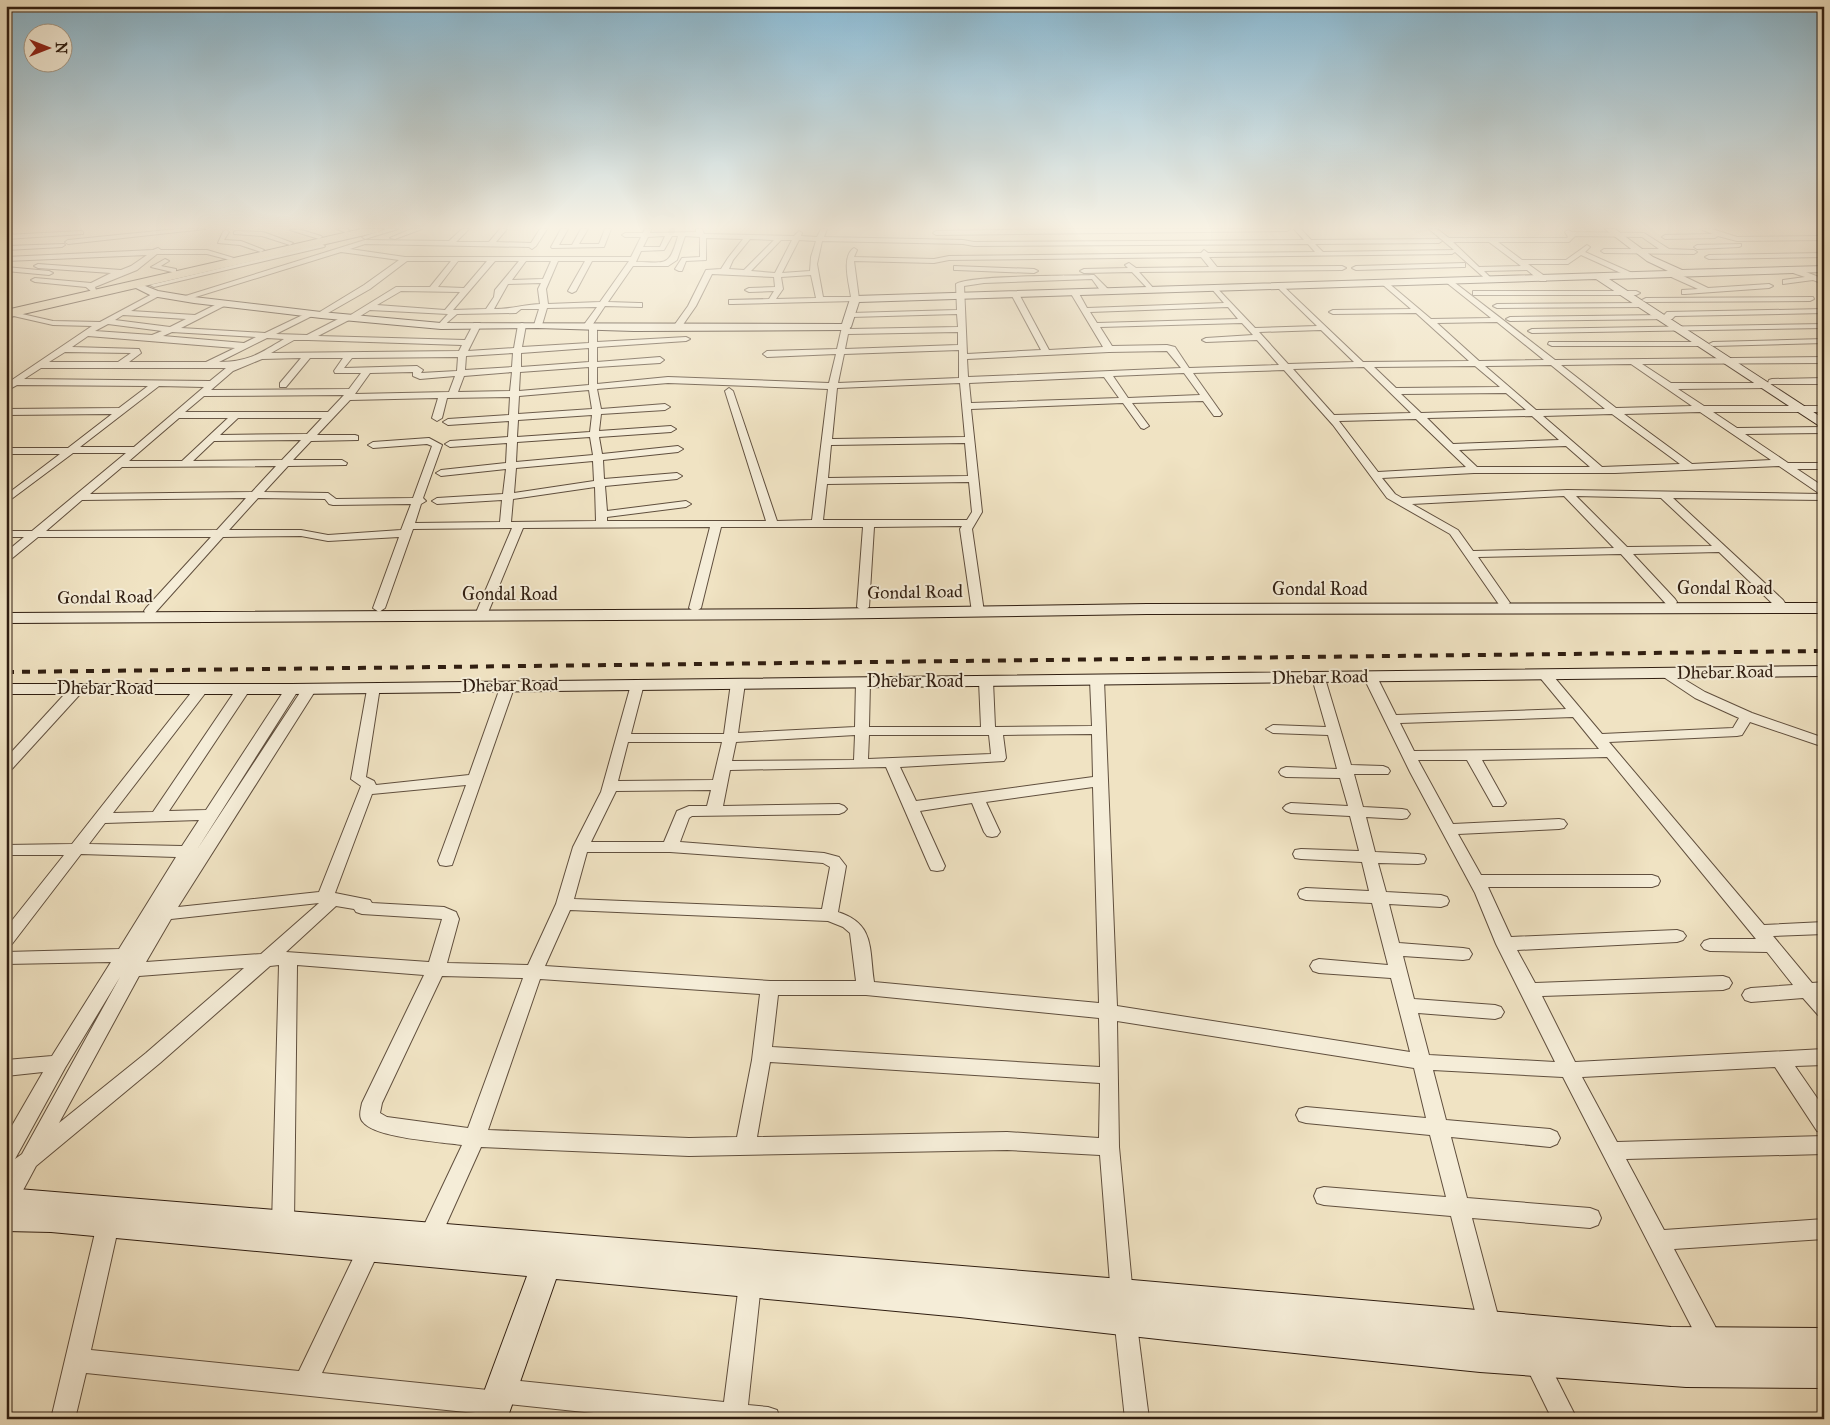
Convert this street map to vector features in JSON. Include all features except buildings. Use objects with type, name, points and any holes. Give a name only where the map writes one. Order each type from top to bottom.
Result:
[{"type":"highway","points":[[8,312],[63,296]]},
{"type":"highway","points":[[8,312],[86,296]]},
{"type":"street","points":[[6,388],[86,333],[122,313],[146,296]]},
{"type":"street","points":[[175,296],[309,314],[441,326],[538,325],[846,330],[961,329]]},
{"type":"street","points":[[183,298],[191,296]]},
{"type":"street","points":[[321,315],[353,296]]},
{"type":"street","points":[[308,338],[349,318],[386,296]]},
{"type":"street","points":[[441,326],[462,296]]},
{"type":"street","points":[[488,311],[498,296]]},
{"type":"street","points":[[538,325],[544,306],[543,296]]},
{"type":"street","points":[[602,520],[598,457],[594,435],[596,412],[590,326],[608,296]]},
{"type":"street","points":[[677,327],[697,296]]},
{"type":"street","points":[[771,302],[775,296]]},
{"type":"street","points":[[819,296],[820,300]]},
{"type":"street","points":[[817,525],[833,386],[855,296]]},
{"type":"street","points":[[6,612],[379,608],[482,611],[695,608],[977,608],[966,529],[977,512],[964,381],[960,296]]},
{"type":"street","points":[[732,302],[974,296]]},
{"type":"street","points":[[1016,296],[1046,352]]},
{"type":"street","points":[[1076,296],[1109,349]]},
{"type":"street","points":[[1222,296],[1332,418],[1391,496],[1454,532],[1504,603]]},
{"type":"street","points":[[1290,296],[1364,365],[1395,391],[1474,470]]},
{"type":"street","points":[[1400,296],[1480,363],[1506,390],[1599,470]]},
{"type":"street","points":[[1469,296],[1614,411],[1690,467]]},
{"type":"street","points":[[1537,296],[1566,320]]},
{"type":"street","points":[[1599,296],[1777,300],[1797,296]]},
{"type":"street","points":[[1497,306],[1550,306],[1653,296]]},
{"type":"street","points":[[1638,297],[1769,384],[1824,425]]},
{"type":"street","points":[[1777,300],[1824,327]]},
{"type":"street","points":[[153,338],[223,303]]},
{"type":"street","points":[[1085,310],[1230,304]]},
{"type":"street","points":[[367,307],[451,312],[516,311],[518,307],[544,306],[639,305]]},
{"type":"street","points":[[1333,312],[1418,311]]},
{"type":"street","points":[[1510,319],[1566,320],[1824,311]]},
{"type":"street","points":[[8,312],[53,324],[104,323],[170,330],[264,336],[468,343]]},
{"type":"street","points":[[851,315],[961,312]]},
{"type":"street","points":[[122,313],[195,318]]},
{"type":"street","points":[[206,366],[309,314]]},
{"type":"street","points":[[1094,325],[1245,320]]},
{"type":"street","points":[[1431,321],[1500,320]]},
{"type":"street","points":[[438,418],[460,373],[462,354],[477,325]]},
{"type":"street","points":[[505,524],[511,467],[518,352],[522,326]]},
{"type":"street","points":[[1532,331],[1824,327]]},
{"type":"street","points":[[1206,340],[1257,333],[1324,328]]},
{"type":"street","points":[[86,333],[246,346]]},
{"type":"street","points":[[6,558],[230,369],[261,356],[293,337]]},
{"type":"street","points":[[319,352],[335,339]]},
{"type":"street","points":[[261,356],[518,352],[686,339]]},
{"type":"street","points":[[1552,344],[1824,342]]},
{"type":"street","points":[[767,354],[1046,352],[1167,348],[1172,350],[1216,414]]},
{"type":"street","points":[[62,349],[136,351],[137,353],[119,366]]},
{"type":"street","points":[[350,354],[338,371],[417,369],[419,370],[416,374],[420,376],[518,371],[660,360]]},
{"type":"street","points":[[283,385],[308,355]]},
{"type":"street","points":[[202,393],[448,396],[516,394],[668,380],[833,386],[1364,365],[1733,360],[1822,361]]},
{"type":"street","points":[[1632,361],[1824,492]]},
{"type":"street","points":[[40,365],[239,365]]},
{"type":"street","points":[[150,611],[255,495],[331,415],[367,371]]},
{"type":"street","points":[[1107,375],[1144,426]]},
{"type":"street","points":[[1667,386],[1824,381]]},
{"type":"street","points":[[16,382],[213,384]]},
{"type":"street","points":[[6,500],[159,382]]},
{"type":"street","points":[[1769,384],[1820,411]]},
{"type":"street","points":[[729,390],[773,525]]},
{"type":"street","points":[[1395,391],[1506,390]]},
{"type":"street","points":[[966,406],[1074,404],[1205,398]]},
{"type":"street","points":[[448,422],[665,407]]},
{"type":"street","points":[[1332,418],[1422,418],[1701,409],[1801,409],[1820,411]]},
{"type":"street","points":[[6,412],[121,411]]},
{"type":"street","points":[[177,415],[331,415]]},
{"type":"street","points":[[183,464],[236,415]]},
{"type":"street","points":[[450,444],[512,438],[594,435],[671,428]]},
{"type":"street","points":[[1734,432],[1824,430]]},
{"type":"street","points":[[211,438],[355,438]]},
{"type":"street","points":[[826,442],[970,440]]},
{"type":"street","points":[[373,445],[430,442],[437,445],[419,501],[379,608]]},
{"type":"street","points":[[1451,447],[1568,443]]},
{"type":"street","points":[[441,473],[678,449]]},
{"type":"street","points":[[6,451],[136,450]]},
{"type":"street","points":[[119,464],[342,463]]},
{"type":"street","points":[[1375,475],[1474,470],[1824,466]]},
{"type":"street","points":[[437,502],[508,497],[599,483],[677,476]]},
{"type":"street","points":[[822,481],[974,479]]},
{"type":"street","points":[[6,491],[18,491]]},
{"type":"street","points":[[1400,501],[1567,493],[1824,497]]},
{"type":"street","points":[[1567,493],[1671,602]]},
{"type":"street","points":[[1662,493],[1779,603]]},
{"type":"street","points":[[80,496],[328,496],[333,502],[419,501]]},
{"type":"street","points":[[602,520],[686,504]]},
{"type":"street","points":[[6,534],[301,533],[328,538],[407,529],[602,520],[716,525],[970,523]]},
{"type":"street","points":[[863,607],[869,524]]},
{"type":"street","points":[[482,611],[519,525]]},
{"type":"street","points":[[695,608],[716,525]]},
{"type":"street","points":[[1469,554],[1722,549]]},
{"type":"street","name":"Gondal Road","points":[[6,618],[482,611],[1671,602],[1824,603]]},
{"type":"street","name":"Gondal Road","points":[[977,608],[1824,608]]},
{"type":"street","name":"Dhebar Road","points":[[6,689],[1319,678],[1823,671]]},
{"type":"street","points":[[1666,673],[1700,696],[1747,716],[1824,743]]},
{"type":"street","points":[[1544,674],[1704,864],[1770,946],[1816,990],[1824,1010]]},
{"type":"street","points":[[1370,676],[1409,755],[1476,881],[1505,944],[1569,1070],[1713,1343]]},
{"type":"street","points":[[1319,678],[1357,812],[1490,1327]]},
{"type":"street","points":[[1097,680],[1106,1012],[1110,1076],[1109,1147],[1137,1419]]},
{"type":"street","points":[[724,766],[861,764],[999,758],[992,731],[986,681]]},
{"type":"street","points":[[861,764],[863,682]]},
{"type":"street","points":[[714,810],[730,738],[738,683]]},
{"type":"street","points":[[426,1245],[474,1138],[534,972],[564,904],[581,846],[610,786],[637,684]]},
{"type":"street","points":[[446,861],[508,685]]},
{"type":"street","points":[[6,940],[203,687]]},
{"type":"street","points":[[6,1176],[29,1160],[153,1058],[264,960],[328,899],[369,784],[358,779],[374,687]]},
{"type":"street","points":[[6,767],[78,688]]},
{"type":"street","points":[[158,816],[244,688]]},
{"type":"street","points":[[302,688],[186,852],[29,1160],[6,1201],[110,1217],[369,1249],[426,1245]]},
{"type":"street","points":[[6,1155],[58,1063],[114,971],[142,954],[183,884],[206,852],[302,688]]},
{"type":"street","points":[[1391,719],[1576,713]]},
{"type":"street","points":[[1597,738],[1737,732],[1747,716]]},
{"type":"street","points":[[1273,729],[1333,731]]},
{"type":"street","points":[[622,738],[730,738],[862,732],[1099,730]]},
{"type":"street","points":[[1409,755],[1472,756],[1609,753]]},
{"type":"street","points":[[1472,756],[1498,803]]},
{"type":"street","points":[[891,763],[937,866]]},
{"type":"street","points":[[1286,772],[1383,771]]},
{"type":"street","points":[[374,790],[474,779]]},
{"type":"street","points":[[910,807],[1101,781]]},
{"type":"street","points":[[610,786],[719,785]]},
{"type":"street","points":[[977,798],[992,832]]},
{"type":"street","points":[[1291,808],[1402,814]]},
{"type":"street","points":[[670,847],[682,815],[689,811],[839,809]]},
{"type":"street","points":[[102,818],[211,815]]},
{"type":"street","points":[[1448,829],[1559,824]]},
{"type":"street","points":[[581,846],[670,847],[824,858],[833,861],[838,866],[829,915]]},
{"type":"street","points":[[6,850],[78,849],[206,852]]},
{"type":"street","points":[[1301,854],[1418,859]]},
{"type":"street","points":[[1476,881],[1652,881]]},
{"type":"street","points":[[1306,894],[1441,901]]},
{"type":"street","points":[[166,914],[328,899],[363,906],[444,913],[450,916],[450,923],[436,969],[372,1103],[370,1117],[383,1125],[474,1138],[689,1147],[1007,1141],[1109,1147]]},
{"type":"street","points":[[564,904],[829,915],[843,919],[855,926],[860,941],[866,988]]},
{"type":"street","points":[[1758,931],[1824,928]]},
{"type":"street","points":[[1505,944],[1677,936]]},
{"type":"street","points":[[1710,945],[1770,946]]},
{"type":"street","points":[[1392,950],[1463,954]]},
{"type":"street","points":[[6,958],[129,962],[288,958],[436,969],[534,972],[770,988],[866,988],[1106,1012],[1422,1062],[1569,1070],[1823,1058]]},
{"type":"street","points":[[283,1224],[288,958]]},
{"type":"street","points":[[1319,966],[1398,972]]},
{"type":"street","points":[[1530,990],[1723,983]]},
{"type":"street","points":[[745,1146],[770,988]]},
{"type":"street","points":[[1751,995],[1816,990]]},
{"type":"street","points":[[1407,1005],[1495,1012]]},
{"type":"street","points":[[761,1054],[1110,1076]]},
{"type":"street","points":[[1780,1059],[1824,1125]]},
{"type":"street","points":[[6,1068],[58,1063]]},
{"type":"street","points":[[1306,1115],[1550,1138]]},
{"type":"street","points":[[1612,1151],[1824,1145]]},
{"type":"street","points":[[1324,1196],[1590,1218]]},
{"type":"street","points":[[63,1419],[110,1217]]},
{"type":"street","points":[[6,1218],[110,1217],[283,1224],[426,1245],[1124,1307],[1534,1360],[1686,1371],[1824,1372]]},
{"type":"street","points":[[1658,1240],[1824,1229]]},
{"type":"street","points":[[306,1384],[369,1249]]},
{"type":"street","points":[[549,1256],[750,1284],[960,1302],[1124,1307],[1490,1327],[1671,1343],[1824,1344]]},
{"type":"street","points":[[495,1404],[549,1256]]},
{"type":"street","points":[[735,1417],[750,1284]]},
{"type":"street","points":[[77,1360],[495,1404],[768,1419]]},
{"type":"street","points":[[1534,1360],[1565,1419]]},
{"type":"railway","points":[[6,672],[1824,651]]}]
